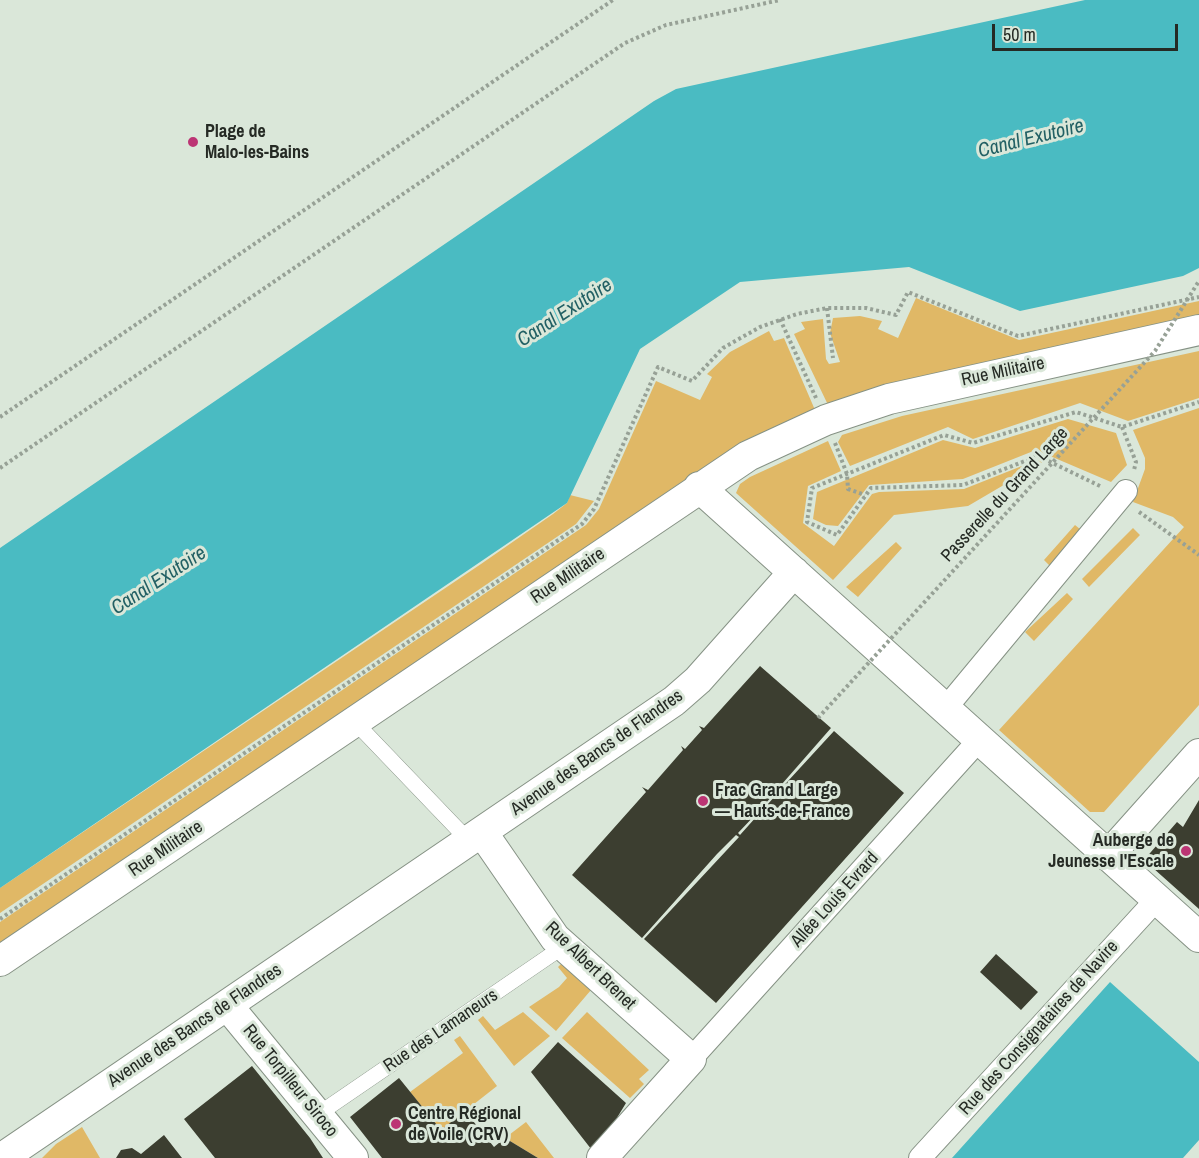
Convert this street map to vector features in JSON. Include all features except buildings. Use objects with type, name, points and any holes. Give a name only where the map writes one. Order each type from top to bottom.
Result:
[{"type":"street","name":"Rue Militaire","points":[[0,961],[748,456],[831,432],[928,389],[1199,330]]},
{"type":"street","points":[[699,487],[1199,937]]},
{"type":"street","points":[[945,709],[1127,487]]},
{"type":"street","name":"Avenue des Bancs de Flandres","points":[[2,1158],[680,696],[698,680],[794,572]]},
{"type":"street","name":"Allée Louis Evrard","points":[[691,1059],[979,740]]},
{"type":"street","points":[[1108,855],[1199,754]]},
{"type":"street","name":"Rue Albert Brenet","points":[[475,837],[546,927],[564,946],[691,1059]]},
{"type":"street","name":"Rue des Consignataires de Navire","points":[[920,1158],[1157,899]]},
{"type":"street","name":"Rue Torpilleur Siroco","points":[[227,1005],[353,1158]]},
{"type":"street","points":[[602,1158],[691,1059]]},
{"type":"lane","points":[[354,721],[475,837]]},
{"type":"lane","name":"Rue des Lamaneurs","points":[[317,1115],[564,946]]},
{"type":"path","points":[[0,417],[614,0]]},
{"type":"path","points":[[0,468],[625,43],[666,25],[780,0]]},
{"type":"path","name":"Passerelle du Grand Large","points":[[818,718],[1095,418],[1163,341],[1199,281]]},
{"type":"path","points":[[0,919],[582,524],[594,509],[658,367],[692,381],[731,343],[780,319],[827,308],[866,308],[896,315],[908,292],[1018,336],[1199,297]]},
{"type":"path","points":[[827,308],[833,358]]},
{"type":"path","points":[[780,319],[831,432],[847,474],[848,489],[866,495]]},
{"type":"path","points":[[1199,402],[1122,427],[1076,412],[973,443],[945,435],[812,488],[807,522],[837,535],[871,488],[963,485],[1038,456],[1092,480],[1127,487],[1199,555]]},
{"type":"path","points":[[1122,427],[1136,462],[1127,487]]},
{"type":"shaded area","points":[[916,298],[1019,340],[1199,301],[1199,317],[829,407],[794,334],[805,329],[801,322],[823,319],[826,359],[829,364],[840,362],[830,333],[833,318],[860,316],[882,321],[878,329],[898,338]]},
{"type":"shaded area","points":[[769,331],[774,341],[784,338],[815,410],[731,450],[701,469],[0,943],[0,922],[586,525],[599,509],[656,381],[700,400],[712,377],[707,374],[730,352]]},
{"type":"shaded area","points":[[1199,351],[1199,398],[1128,421],[1080,403],[973,439],[948,427],[850,466],[838,442],[842,435],[902,416]]},
{"type":"shaded area","points":[[1199,408],[1199,705],[1104,812],[1090,812],[999,730],[1184,527],[1173,517],[1133,502],[1145,469],[1145,458],[1133,430]]},
{"type":"shaded area","points":[[1068,419],[1116,433],[1127,465],[1111,482],[1036,450],[963,479],[869,485],[838,526],[826,525],[813,519],[817,492],[943,440],[975,448]]},
{"type":"shaded area","points":[[828,441],[841,471],[808,486],[803,523],[834,546],[872,494],[964,489],[1037,460],[1043,462],[968,506],[894,515],[833,580],[736,493],[740,484],[750,477]]},
{"type":"shaded area","points":[[570,495],[594,501],[576,524],[0,913],[0,888],[481,564],[553,514],[567,503]]},
{"type":"shaded area","points":[[1075,525],[1086,534],[1054,570],[1044,560]]},
{"type":"shaded area","points":[[1133,528],[1140,535],[1089,587],[1082,579]]},
{"type":"shaded area","points":[[896,542],[902,548],[858,597],[846,587]]},
{"type":"shaded area","points":[[1067,593],[1073,599],[1034,641],[1025,632]]},
{"type":"shaded area","points":[[563,962],[591,990],[556,1031],[529,1007],[559,987],[567,978],[558,967]]},
{"type":"shaded area","points":[[523,1012],[550,1036],[514,1066],[478,1020],[483,1016],[495,1030]]},
{"type":"shaded area","points":[[587,1012],[649,1070],[639,1079],[644,1084],[630,1098],[562,1038]]},
{"type":"shaded area","points":[[460,1036],[497,1086],[441,1130],[410,1092],[463,1053],[454,1040]]},
{"type":"shaded area","points":[[526,1122],[554,1158],[538,1158],[505,1138]]},
{"type":"shaded area","points":[[82,1127],[100,1158],[42,1158],[56,1144]]},
{"type":"water","name":"Canal Exutoire","points":[[1085,0],[1199,0],[1199,268],[1183,276],[1020,311],[909,267],[740,282],[640,349],[567,503],[0,888],[0,548],[654,101],[676,89]]},
{"type":"water","points":[[1110,982],[1199,1062],[1199,1140],[1183,1158],[952,1158]]},
{"type":"place","name":"Plage de Malo-les-Bains","points":[[193,142]]},
{"type":"place","name":"Frac Grand Large — Hauts-de-France","points":[[703,801]]},
{"type":"place","name":"Auberge de Jeunesse l'Escale","points":[[1186,851]]},
{"type":"place","name":"Centre Régional de Voile (CRV)","points":[[396,1124]]}]
